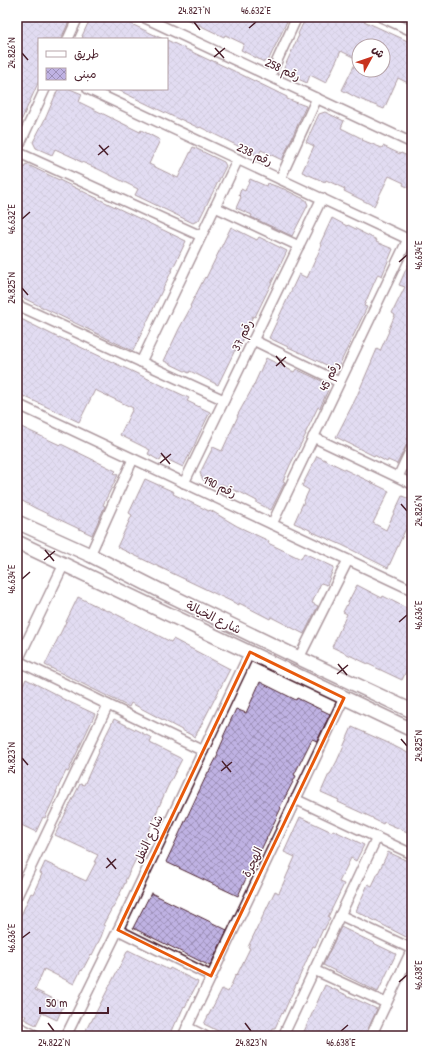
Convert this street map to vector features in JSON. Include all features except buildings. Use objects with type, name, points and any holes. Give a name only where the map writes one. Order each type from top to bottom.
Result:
[{"type":"street","points":[[68,38],[78,17]]},
{"type":"street","name":"رقم 258","points":[[143,17],[412,143]]},
{"type":"street","points":[[270,76],[297,17]]},
{"type":"street","points":[[381,17],[412,31]]},
{"type":"street","points":[[45,90],[17,151],[201,236]]},
{"type":"street","name":"رقم 238","points":[[90,90],[410,240]]},
{"type":"street","points":[[280,179],[317,98]]},
{"type":"street","points":[[141,362],[238,159]]},
{"type":"street","name":"رقم 37","points":[[184,483],[322,198]]},
{"type":"street","points":[[215,207],[299,246]]},
{"type":"street","name":"رقم 45","points":[[272,524],[410,240]]},
{"type":"street","points":[[17,305],[224,400]]},
{"type":"street","points":[[253,340],[340,382]]},
{"type":"street","name":"رقم 190","points":[[17,404],[412,590]]},
{"type":"street","points":[[313,437],[412,484]]},
{"type":"street","points":[[398,477],[412,447]]},
{"type":"street","points":[[90,556],[134,459]]},
{"type":"street","name":"شارع الخيالة","points":[[17,522],[412,711]]},
{"type":"street","name":"شارع الخيالة","points":[[17,542],[412,730]]},
{"type":"street","points":[[299,658],[348,560]]},
{"type":"street","points":[[64,564],[17,662],[203,751]]},
{"type":"street","points":[[109,585],[121,589],[129,588],[131,582],[122,572]]},
{"type":"street","points":[[153,606],[146,598],[148,593],[152,590],[161,591]]},
{"type":"street","name":"شارع النفل","points":[[66,1036],[250,652]]},
{"type":"street","name":"الهجرة","points":[[185,1032],[344,698]]},
{"type":"street","points":[[17,896],[108,705]]},
{"type":"street","points":[[295,799],[412,854]]},
{"type":"street","points":[[283,1036],[377,838]]},
{"type":"street","points":[[340,915],[412,949],[371,1036]]},
{"type":"street","points":[[118,930],[211,976]]},
{"type":"street","points":[[314,970],[386,1003]]},
{"type":"street","points":[[17,1026],[37,1036]]},
{"type":"street","points":[[185,1032],[205,1036]]},
{"type":"highlighted area","points":[[250,652],[344,698],[211,976],[118,930]]}]
